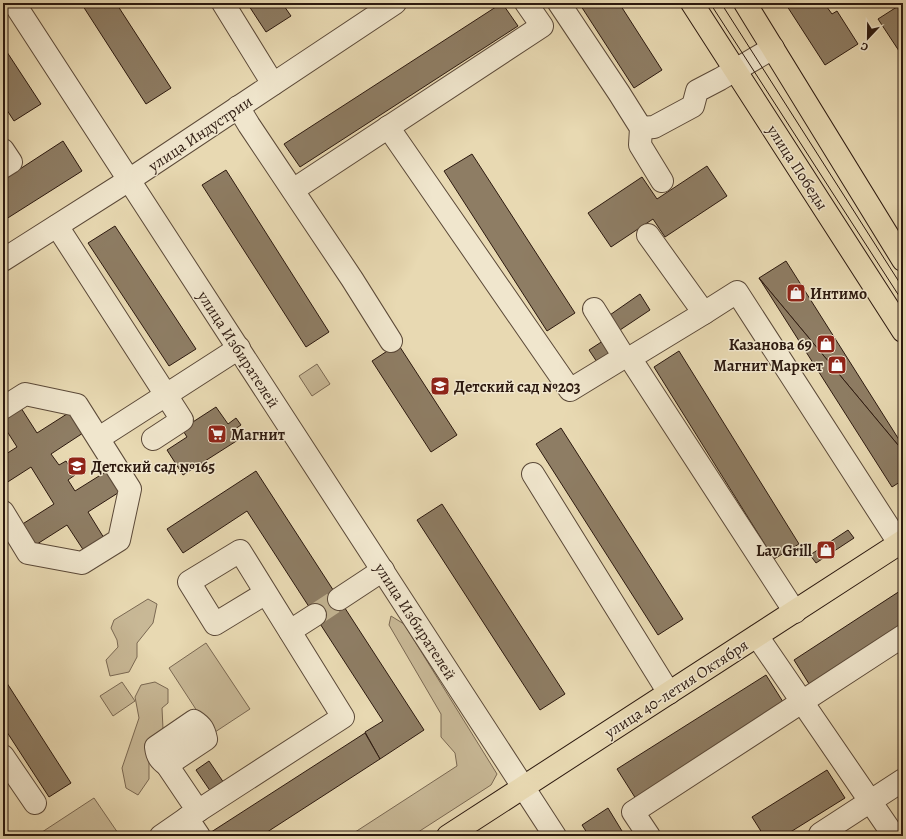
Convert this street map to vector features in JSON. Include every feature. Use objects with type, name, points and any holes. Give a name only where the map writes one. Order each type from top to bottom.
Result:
[{"type":"main road","name":"улица Победы","points":[[692,3],[903,331]]},
{"type":"main road","points":[[745,3],[903,260]]},
{"type":"main road","name":"улица 40-летия Октября","points":[[448,836],[901,542]]},
{"type":"street","name":"улица Избирателей","points":[[14,3],[555,836]]},
{"type":"street","points":[[223,3],[273,84]]},
{"type":"street","name":"улица Индустрии","points":[[3,260],[129,180],[393,3]]},
{"type":"street","points":[[293,190],[542,26],[526,3]]},
{"type":"street","points":[[559,3],[641,128],[640,145],[662,181]]},
{"type":"street","points":[[641,128],[654,127],[693,106],[697,91],[773,48]]},
{"type":"street","points":[[238,107],[352,279],[391,341]]},
{"type":"street","points":[[388,127],[570,390],[704,313],[737,292],[901,542]]},
{"type":"street","points":[[3,150],[11,162],[3,167]]},
{"type":"street","points":[[57,226],[182,420],[153,439]]},
{"type":"street","points":[[648,235],[704,313]]},
{"type":"street","points":[[594,309],[795,612]]},
{"type":"street","points":[[99,438],[239,348]]},
{"type":"street","points":[[3,408],[25,394],[77,405],[130,489],[119,540],[82,563],[28,553],[3,512]]},
{"type":"street","points":[[533,474],[669,693]]},
{"type":"street","points":[[339,599],[382,570]]},
{"type":"street","points":[[161,836],[192,814],[343,717],[266,593]]},
{"type":"street","points":[[290,631],[315,615]]},
{"type":"street","points":[[758,636],[894,836]]},
{"type":"street","points":[[649,836],[633,812],[903,636]]},
{"type":"street","points":[[3,756],[35,803]]},
{"type":"street","points":[[167,765],[192,814],[199,836]]},
{"type":"street","points":[[819,835],[903,780]]},
{"type":"shaded area","points":[[317,364],[330,384],[312,396],[299,376]]},
{"type":"shaded area","points":[[148,599],[157,604],[153,623],[137,643],[137,657],[129,672],[110,676],[106,660],[118,647],[117,640],[111,628],[114,620]]},
{"type":"shaded area","points":[[391,616],[404,624],[497,774],[491,785],[412,836],[349,836],[457,766],[455,753],[441,737],[441,714],[389,625]]},
{"type":"shaded area","points":[[206,643],[250,709],[212,734],[169,668]]},
{"type":"shaded area","points":[[122,682],[135,701],[113,716],[100,696]]},
{"type":"shaded area","points":[[155,682],[168,689],[168,703],[162,708],[163,729],[149,745],[149,779],[138,795],[126,788],[122,768],[139,718],[135,697],[141,685]]},
{"type":"shaded area","points":[[94,798],[120,836],[36,836]]},
{"type":"building","points":[[81,3],[116,3],[171,88],[146,104]]},
{"type":"building","points":[[247,3],[282,3],[291,16],[266,32]]},
{"type":"building","points":[[502,3],[518,26],[300,167],[284,144]]},
{"type":"building","points":[[579,3],[619,3],[662,70],[634,88]]},
{"type":"building","points":[[785,3],[824,3],[832,14],[837,11],[858,44],[825,65]]},
{"type":"building","points":[[903,3],[903,57],[878,19]]},
{"type":"building","points":[[3,46],[41,104],[14,121],[3,104]]},
{"type":"building","points":[[63,141],[82,171],[3,221],[3,180]]},
{"type":"building","points":[[472,154],[575,313],[547,331],[444,171]]},
{"type":"building","points":[[707,166],[727,196],[665,237],[653,219],[611,247],[588,213],[642,177],[657,199]]},
{"type":"building","points":[[226,170],[329,332],[306,347],[202,185]]},
{"type":"building","points":[[115,226],[196,349],[169,366],[88,243]]},
{"type":"building","points":[[786,261],[903,446],[903,451],[759,278]]},
{"type":"building","points":[[759,278],[903,451],[903,480],[892,487]]},
{"type":"building","points":[[640,294],[650,310],[617,332],[607,317]]},
{"type":"building","points":[[606,339],[616,354],[599,365],[589,350]]},
{"type":"building","points":[[398,344],[457,435],[431,452],[372,361]]},
{"type":"building","points":[[679,351],[799,544],[774,559],[654,367]]},
{"type":"building","points":[[216,407],[228,424],[236,418],[241,425],[232,431],[238,440],[183,475],[167,450],[187,437],[182,429]]},
{"type":"building","points":[[21,408],[37,433],[70,412],[83,433],[51,454],[59,465],[66,461],[75,475],[68,480],[75,491],[107,471],[121,491],[88,512],[104,538],[84,551],[67,525],[34,546],[21,525],[54,504],[31,467],[3,485],[3,456],[17,447],[3,425],[3,420]]},
{"type":"building","points":[[561,428],[683,619],[658,635],[536,444]]},
{"type":"building","points":[[256,471],[424,730],[380,759],[365,732],[383,721],[247,511],[183,553],[167,529]]},
{"type":"building","points":[[442,504],[565,694],[540,710],[417,520]]},
{"type":"building","points":[[848,530],[854,538],[816,563],[810,555]]},
{"type":"building","points":[[903,589],[903,627],[811,687],[794,660]]},
{"type":"building","points":[[766,675],[785,705],[636,799],[617,769]]},
{"type":"building","points":[[3,677],[71,783],[49,797],[3,726]]},
{"type":"building","points":[[365,733],[380,759],[261,836],[205,836]]},
{"type":"building","points":[[209,761],[224,783],[211,792],[196,770]]},
{"type":"building","points":[[827,770],[845,798],[784,836],[764,836],[752,817]]},
{"type":"building","points":[[608,808],[625,836],[589,836],[582,825]]},
{"type":"tunnel","points":[[315,615],[339,599]]},
{"type":"tram line","points":[[710,3],[903,302]]},
{"type":"tram line","points":[[721,3],[903,288]]},
{"type":"place","name":"Интимо","points":[[796,293]]},
{"type":"place","name":"Казанова 69","points":[[826,344]]},
{"type":"place","name":"Магнит Маркет","points":[[837,365]]},
{"type":"place","name":"Детский сад №203","points":[[440,386]]},
{"type":"place","name":"Магнит","points":[[217,434]]},
{"type":"place","name":"Детский сад №165","points":[[77,466]]},
{"type":"place","name":"Lav Grill","points":[[826,550]]}]
